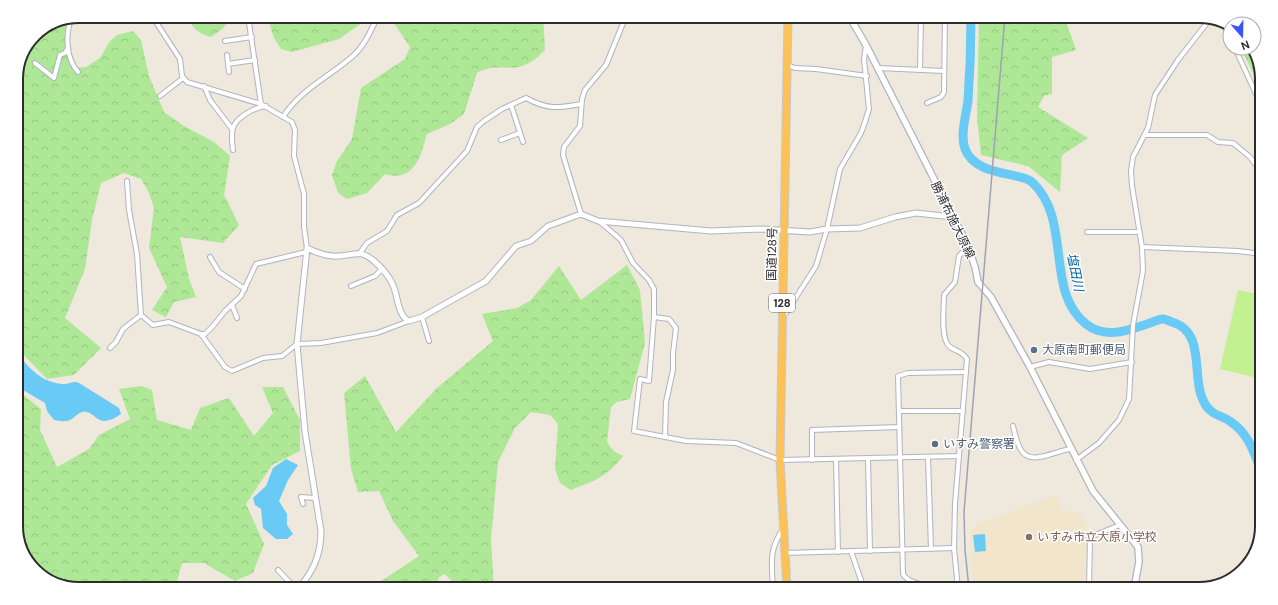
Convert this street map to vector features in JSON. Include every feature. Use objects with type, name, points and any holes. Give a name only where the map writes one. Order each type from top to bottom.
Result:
[{"type":"highway","name":"国道128号","points":[[786,582],[780,460],[781,320],[788,23]]},
{"type":"main road","name":"勝浦布施大原線","points":[[853,23],[878,68],[968,246],[978,282],[992,297],[1030,367],[1093,491],[1135,542],[1140,555],[1135,582]]},
{"type":"street","points":[[157,23],[180,59],[183,78],[187,82],[266,106],[292,122],[295,130],[294,156],[304,194],[304,227],[307,250],[297,344],[305,432],[321,544],[316,562],[309,576],[303,582]]},
{"type":"street","points":[[249,23],[261,104]]},
{"type":"street","points":[[284,116],[292,103],[304,91],[354,56],[363,45],[374,23]]},
{"type":"street","points":[[581,214],[563,155],[564,147],[580,126],[581,104],[585,90],[606,65],[623,23]]},
{"type":"street","points":[[920,70],[921,23]]},
{"type":"street","points":[[927,103],[941,98],[944,92],[945,23]]},
{"type":"street","points":[[69,24],[68,48],[72,65],[78,72]]},
{"type":"street","points":[[1076,460],[1099,443],[1119,420],[1129,399],[1133,325],[1143,277],[1142,247],[1131,171],[1133,157],[1150,122],[1155,95],[1178,60],[1206,24]]},
{"type":"street","points":[[225,41],[252,37]]},
{"type":"street","points":[[781,320],[816,266],[827,229],[840,169],[861,133],[869,109],[867,76],[864,59],[866,45]]},
{"type":"street","points":[[35,63],[54,78],[60,55],[65,53],[68,48]]},
{"type":"street","points":[[227,55],[229,72]]},
{"type":"street","points":[[1239,56],[1255,92]]},
{"type":"street","points":[[228,64],[255,60]]},
{"type":"street","points":[[787,65],[796,68],[816,69],[867,76]]},
{"type":"street","points":[[878,68],[944,71]]},
{"type":"street","points":[[160,96],[183,78]]},
{"type":"street","points":[[204,86],[210,100],[232,129]]},
{"type":"street","points":[[360,253],[367,243],[387,232],[397,215],[419,203],[467,151],[477,127],[484,121],[526,98],[546,108],[556,109],[581,104]]},
{"type":"street","points":[[511,105],[523,142]]},
{"type":"street","points":[[232,150],[232,129],[236,123],[251,111],[266,106]]},
{"type":"street","points":[[501,140],[520,133]]},
{"type":"street","points":[[1145,135],[1207,135],[1218,142],[1232,142],[1250,157],[1255,164]]},
{"type":"street","points":[[127,181],[129,210],[137,254],[141,315],[153,325],[169,322],[201,334],[225,367],[232,371],[263,358],[282,356],[297,344],[321,343],[377,333],[422,317],[486,281],[516,246],[531,241],[548,226],[581,214],[598,221],[621,240],[633,263],[649,280],[654,289],[654,317],[650,381],[640,379],[634,431],[706,443],[736,444],[780,460],[959,456]]},
{"type":"street","points":[[598,221],[711,231],[760,229],[810,232],[827,229],[860,228],[895,216],[916,213],[953,217]]},
{"type":"street","points":[[1087,232],[1139,232]]},
{"type":"street","points":[[957,582],[954,548],[962,411],[967,359],[963,352],[950,347],[944,338],[944,295],[955,282],[959,256],[968,246]]},
{"type":"street","points":[[1142,247],[1238,251],[1255,253]]},
{"type":"street","points":[[201,334],[205,334],[225,311],[241,296],[256,264],[307,250],[326,256],[340,256],[360,253],[374,261],[393,284],[403,317],[409,321]]},
{"type":"street","points":[[210,256],[218,272],[244,288]]},
{"type":"street","points":[[351,286],[375,276],[382,269]]},
{"type":"street","points":[[232,305],[237,318]]},
{"type":"street","points":[[110,348],[116,342],[123,329],[141,315]]},
{"type":"street","points":[[422,317],[429,341]]},
{"type":"street","points":[[654,317],[669,319],[676,328],[673,353],[673,370],[666,402],[664,437]]},
{"type":"street","points":[[1030,367],[1049,362],[1090,369],[1132,362]]},
{"type":"street","points":[[916,582],[909,580],[903,574],[901,550],[898,376],[908,373],[966,372]]},
{"type":"street","points":[[899,411],[962,411]]},
{"type":"street","points":[[1013,426],[1021,450],[1031,458],[1039,458],[1062,450],[1071,450]]},
{"type":"street","points":[[812,460],[812,430],[899,428]]},
{"type":"street","points":[[928,457],[930,549]]},
{"type":"street","points":[[868,458],[870,551]]},
{"type":"street","points":[[836,459],[838,552]]},
{"type":"street","points":[[303,504],[301,497],[315,498]]},
{"type":"street","points":[[1089,582],[1090,537],[1120,525]]},
{"type":"street","points":[[773,582],[772,549],[774,542],[783,529]]},
{"type":"street","points":[[784,553],[954,548]]},
{"type":"street","points":[[851,551],[862,582]]},
{"type":"street","points":[[278,570],[290,582]]},
{"type":"shaded area","name":"いすみ市立大原小学校","points":[[1056,495],[1063,510],[1080,513],[1087,525],[1085,582],[973,582],[970,530],[985,521]]},
{"type":"green space","points":[[227,23],[221,30],[211,37],[196,30],[191,24]]},
{"type":"green space","points":[[269,23],[362,23],[339,39],[292,52],[281,49],[274,38]]},
{"type":"green space","points":[[394,23],[543,23],[545,50],[526,65],[510,68],[489,68],[477,73],[464,114],[450,124],[427,134],[419,159],[415,166],[403,175],[395,176],[385,174],[367,193],[347,199],[338,193],[332,175],[337,161],[352,139],[361,88],[405,59],[410,47]]},
{"type":"green space","points":[[979,23],[1066,23],[1076,50],[1052,57],[1052,94],[1044,96],[1038,107],[1088,138],[1062,155],[1060,192],[1028,166],[981,155],[977,118]]},
{"type":"green space","points":[[69,24],[71,68],[86,67],[100,58],[110,41],[117,35],[133,31],[141,40],[149,76],[164,112],[184,126],[214,142],[230,156],[224,195],[239,225],[223,243],[180,237],[189,279],[196,297],[174,302],[166,317],[152,310],[167,287],[149,248],[154,208],[149,193],[141,179],[124,173],[101,183],[92,220],[85,269],[65,318],[101,348],[74,375],[47,379],[23,354],[23,75],[25,64],[32,48],[39,39],[58,27]]},
{"type":"green space","points":[[1245,56],[1250,56],[1255,77]]},
{"type":"green space","points":[[627,265],[640,290],[645,343],[630,399],[617,402],[611,407],[607,441],[618,454],[623,456],[612,468],[600,477],[571,490],[560,483],[555,469],[558,424],[550,415],[531,412],[515,428],[498,462],[491,539],[494,582],[452,582],[445,574],[439,577],[437,582],[380,582],[419,556],[393,521],[379,491],[358,492],[351,469],[344,393],[365,376],[396,432],[437,388],[493,341],[482,314],[517,308],[531,300],[559,266],[581,300]]},
{"type":"green space","points":[[1238,290],[1255,294],[1255,377],[1220,369]]},
{"type":"green space","points":[[141,386],[152,390],[157,420],[191,430],[200,408],[229,398],[254,436],[273,413],[262,387],[283,387],[300,420],[300,451],[272,465],[246,504],[264,544],[253,573],[235,581],[204,563],[182,563],[177,582],[79,582],[68,581],[51,575],[39,566],[30,554],[23,530],[23,395],[41,409],[40,430],[57,467],[89,449],[99,435],[130,419],[119,389]]},
{"type":"water","points":[[23,360],[42,378],[49,381],[64,384],[75,382],[79,383],[119,408],[121,414],[106,421],[97,419],[87,412],[82,412],[68,421],[54,420],[47,411],[45,403],[23,390]]},
{"type":"water","points":[[286,459],[298,465],[288,480],[279,501],[287,514],[287,525],[293,534],[287,539],[276,539],[263,528],[261,509],[255,505],[253,498],[266,486],[273,468]]},
{"type":"water","points":[[985,534],[986,551],[975,552],[973,535]]},
{"type":"waterway","name":"塩田川","points":[[971,23],[969,90],[963,138],[965,149],[969,156],[981,166],[997,172],[1029,180],[1044,198],[1052,216],[1061,275],[1066,293],[1073,310],[1086,324],[1093,329],[1116,332],[1163,319],[1183,328],[1190,336],[1194,347],[1199,385],[1202,397],[1207,407],[1213,413],[1231,422],[1242,432],[1247,438],[1255,456]]},
{"type":"railway","points":[[968,582],[965,550],[964,512],[1004,23]]},
{"type":"place","name":"大原南町郵便局","points":[[1034,350]]},
{"type":"place","name":"いすみ警察署","points":[[935,444]]},
{"type":"place","name":"いすみ市立大原小学校","points":[[1029,537]]}]
